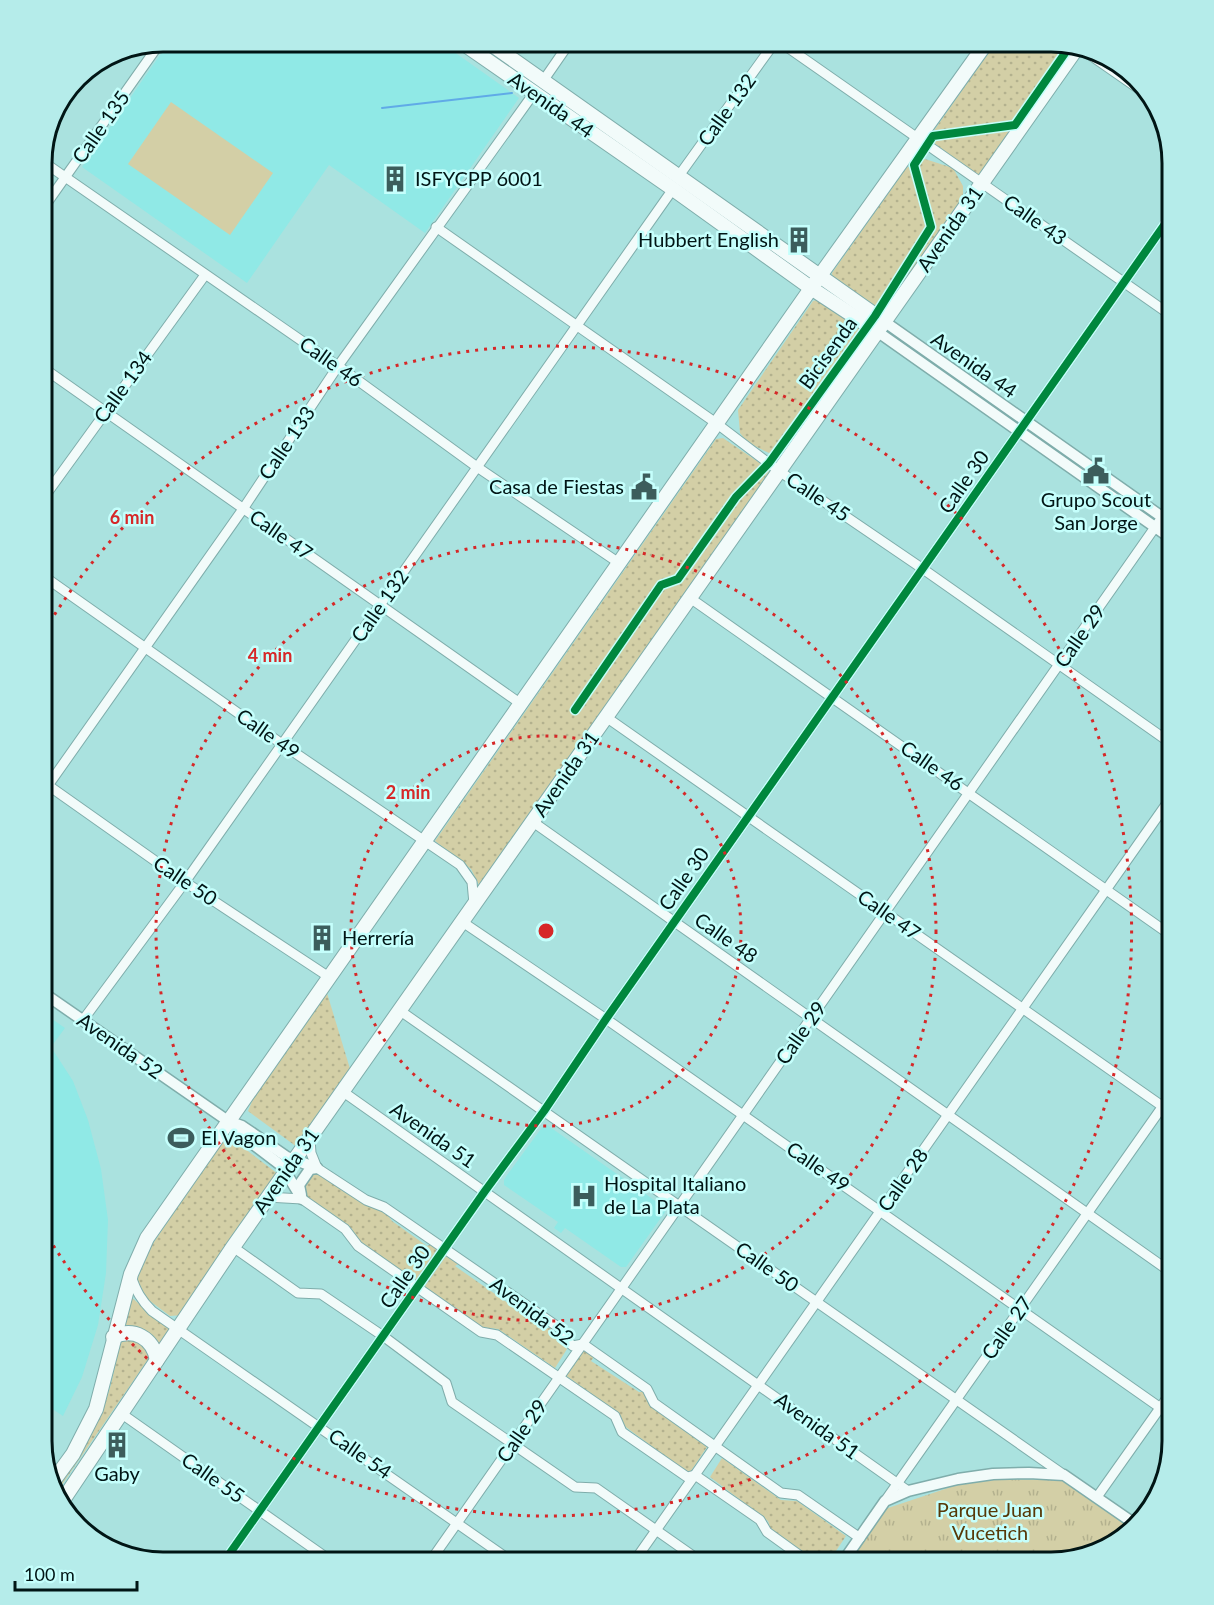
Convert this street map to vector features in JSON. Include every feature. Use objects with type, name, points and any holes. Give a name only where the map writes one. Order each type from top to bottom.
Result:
[{"type":"highway","name":"Avenida 44","points":[[476,52],[534,93],[819,276],[881,327]]},
{"type":"highway","name":"Avenida 44","points":[[503,52],[811,288],[881,327]]},
{"type":"highway","points":[[58,1475],[73,1454],[96,1409],[113,1336],[131,1274],[147,1238],[819,276],[979,53]]},
{"type":"highway","name":"Avenida 31","points":[[66,1495],[122,1414],[177,1327],[267,1197],[1072,55]]},
{"type":"highway","points":[[113,1336],[126,1332],[140,1335],[152,1345],[157,1360]]},
{"type":"main road","name":"Avenida 44","points":[[881,327],[1026,421],[1162,517]]},
{"type":"main road","name":"Avenida 44","points":[[881,327],[1019,431],[1162,532]]},
{"type":"main road","name":"Avenida 52","points":[[52,999],[228,1121],[242,1126],[287,1157],[316,1168]]},
{"type":"main road","name":"Avenida 52","points":[[228,1121],[237,1132],[282,1166],[302,1199]]},
{"type":"main road","points":[[302,1199],[299,1185],[310,1169],[316,1168]]},
{"type":"main road","points":[[887,1498],[958,1479],[993,1474],[1064,1475]]},
{"type":"main road","name":"Calle 50","points":[[1064,1475],[1129,1520]]},
{"type":"main road","name":"Calle 27","points":[[850,1552],[887,1498]]},
{"type":"street","points":[[543,81],[563,52]]},
{"type":"street","name":"Calle 135","points":[[53,195],[153,53]]},
{"type":"street","name":"Calle 132","points":[[83,1020],[185,882],[768,53]]},
{"type":"street","name":"Calle 43","points":[[795,53],[1162,309]]},
{"type":"street","name":"Calle 133","points":[[53,773],[146,649],[338,366],[534,93]]},
{"type":"street","name":"Calle 46","points":[[53,168],[619,563]]},
{"type":"street","name":"Calle 45","points":[[436,227],[717,423],[779,471],[1162,737]]},
{"type":"street","name":"Calle 30","points":[[231,1552],[445,1247],[544,1111],[606,1019],[1162,228]]},
{"type":"street","name":"Calle 134","points":[[53,485],[205,275]]},
{"type":"street","name":"Calle 47","points":[[53,375],[521,704]]},
{"type":"street","name":"Calle 29","points":[[437,1552],[1162,517]]},
{"type":"street","name":"Calle 49","points":[[53,583],[282,744],[460,865],[472,882],[474,904]]},
{"type":"street","name":"Calle 46","points":[[690,598],[833,696],[1162,929]]},
{"type":"street","name":"Calle 47","points":[[606,717],[1162,1106]]},
{"type":"street","name":"Calle 50","points":[[53,788],[185,882],[329,977]]},
{"type":"street","name":"Calle 28","points":[[641,1552],[1162,810]]},
{"type":"street","name":"Calle 48","points":[[532,822],[1162,1266]]},
{"type":"street","name":"Calle 49","points":[[461,921],[882,1211],[1160,1408]]},
{"type":"street","name":"Calle 50","points":[[399,1010],[1064,1475]]},
{"type":"street","name":"Avenida 51","points":[[342,1091],[908,1491]]},
{"type":"street","name":"Calle 27","points":[[887,1498],[1162,1108]]},
{"type":"street","points":[[310,1137],[311,1153],[316,1168]]},
{"type":"street","name":"Avenida 52","points":[[316,1168],[366,1200],[384,1207],[445,1247],[561,1329],[566,1341],[573,1346],[583,1344],[647,1389],[654,1403],[781,1493],[798,1495],[860,1538]]},
{"type":"street","points":[[267,1197],[302,1199]]},
{"type":"street","name":"Avenida 52","points":[[302,1199],[345,1229],[358,1246],[481,1332],[497,1335],[560,1376],[615,1416],[622,1432],[687,1477],[695,1475],[760,1520],[767,1532],[795,1552]]},
{"type":"street","points":[[233,1246],[298,1293],[321,1294],[446,1383],[452,1402],[575,1487],[596,1488],[688,1552]]},
{"type":"street","name":"Calle 54","points":[[131,1274],[136,1292],[142,1302],[152,1311],[498,1552]]},
{"type":"street","points":[[1097,1497],[1162,1405]]},
{"type":"street","name":"Calle 55","points":[[122,1414],[318,1552]]},
{"type":"street","points":[[883,1473],[889,1483],[887,1498]]},
{"type":"shaded area","points":[[162,52],[455,52],[519,98],[425,233],[329,165],[247,283],[82,167]]},
{"type":"shaded area","points":[[52,1019],[65,1028],[52,1045]]},
{"type":"shaded area","points":[[52,1049],[73,1081],[88,1120],[101,1169],[108,1220],[106,1273],[98,1325],[82,1377],[63,1416],[52,1409]]},
{"type":"shaded area","name":"Hospital Italiano de La Plata","points":[[547,1125],[664,1207],[665,1212],[626,1267],[621,1267],[565,1228],[561,1233],[554,1228],[558,1222],[504,1185],[507,1175],[543,1126]]},
{"type":"green space","points":[[988,53],[1068,54],[982,178],[928,139]]},
{"type":"green space","points":[[171,102],[273,173],[230,235],[128,164]]},
{"type":"green space","points":[[925,159],[953,168],[963,186],[963,203],[888,310],[878,311],[833,280],[832,273],[906,168]]},
{"type":"green space","points":[[820,299],[866,331],[867,338],[793,446],[769,453],[748,443],[740,433],[738,410],[813,301]]},
{"type":"green space","points":[[723,438],[769,469],[770,476],[481,889],[471,869],[435,841],[716,439]]},
{"type":"green space","points":[[327,993],[351,1072],[297,1147],[248,1111],[253,1099]]},
{"type":"green space","points":[[227,1135],[278,1174],[183,1315],[170,1316],[146,1298],[136,1280],[145,1255]]},
{"type":"green space","points":[[314,1172],[371,1206],[384,1210],[392,1221],[427,1246],[432,1244],[438,1248],[417,1282],[358,1241],[352,1229],[302,1193],[303,1187]]},
{"type":"green space","points":[[445,1254],[460,1263],[455,1266],[545,1329],[551,1327],[567,1349],[555,1368],[498,1329],[481,1327],[424,1287]]},
{"type":"green space","points":[[131,1297],[170,1330],[158,1347],[152,1338],[143,1332],[122,1325]]},
{"type":"green space","points":[[132,1337],[148,1347],[151,1355],[62,1485],[89,1438],[108,1395],[120,1338]]},
{"type":"green space","points":[[581,1349],[594,1357],[591,1361],[639,1392],[643,1392],[650,1399],[654,1409],[707,1447],[689,1474],[623,1425],[615,1411],[565,1375]]},
{"type":"green space","points":[[722,1458],[781,1500],[797,1501],[846,1536],[835,1552],[801,1552],[772,1533],[768,1521],[710,1477]]},
{"type":"green space","name":"Parque Juan Vucetich","points":[[975,1479],[1064,1480],[1126,1523],[1112,1534],[1086,1547],[1058,1552],[856,1552],[885,1509]]},
{"type":"waterway","points":[[382,108],[512,93]]},
{"type":"cycle path","name":"Bicisenda","points":[[575,710],[661,585],[678,579],[736,497],[769,463],[875,316],[931,227],[914,165],[933,136],[1015,125],[1064,54]]},
{"type":"cycle path","points":[[231,1552],[544,1111],[606,1019],[1162,228]]},
{"type":"place","name":"ISFYCPP 6001","points":[[395,179]]},
{"type":"place","name":"Hubbert English","points":[[799,240]]},
{"type":"place","name":"Grupo Scout San Jorge","points":[[1096,471]]},
{"type":"place","name":"Casa de Fiestas","points":[[644,487]]},
{"type":"place","name":"Herrería","points":[[322,938]]},
{"type":"place","name":"El Vagon","points":[[181,1138]]},
{"type":"place","name":"Hospital Italiano de La Plata","points":[[584,1196]]},
{"type":"place","name":"Gaby","points":[[117,1445]]}]
